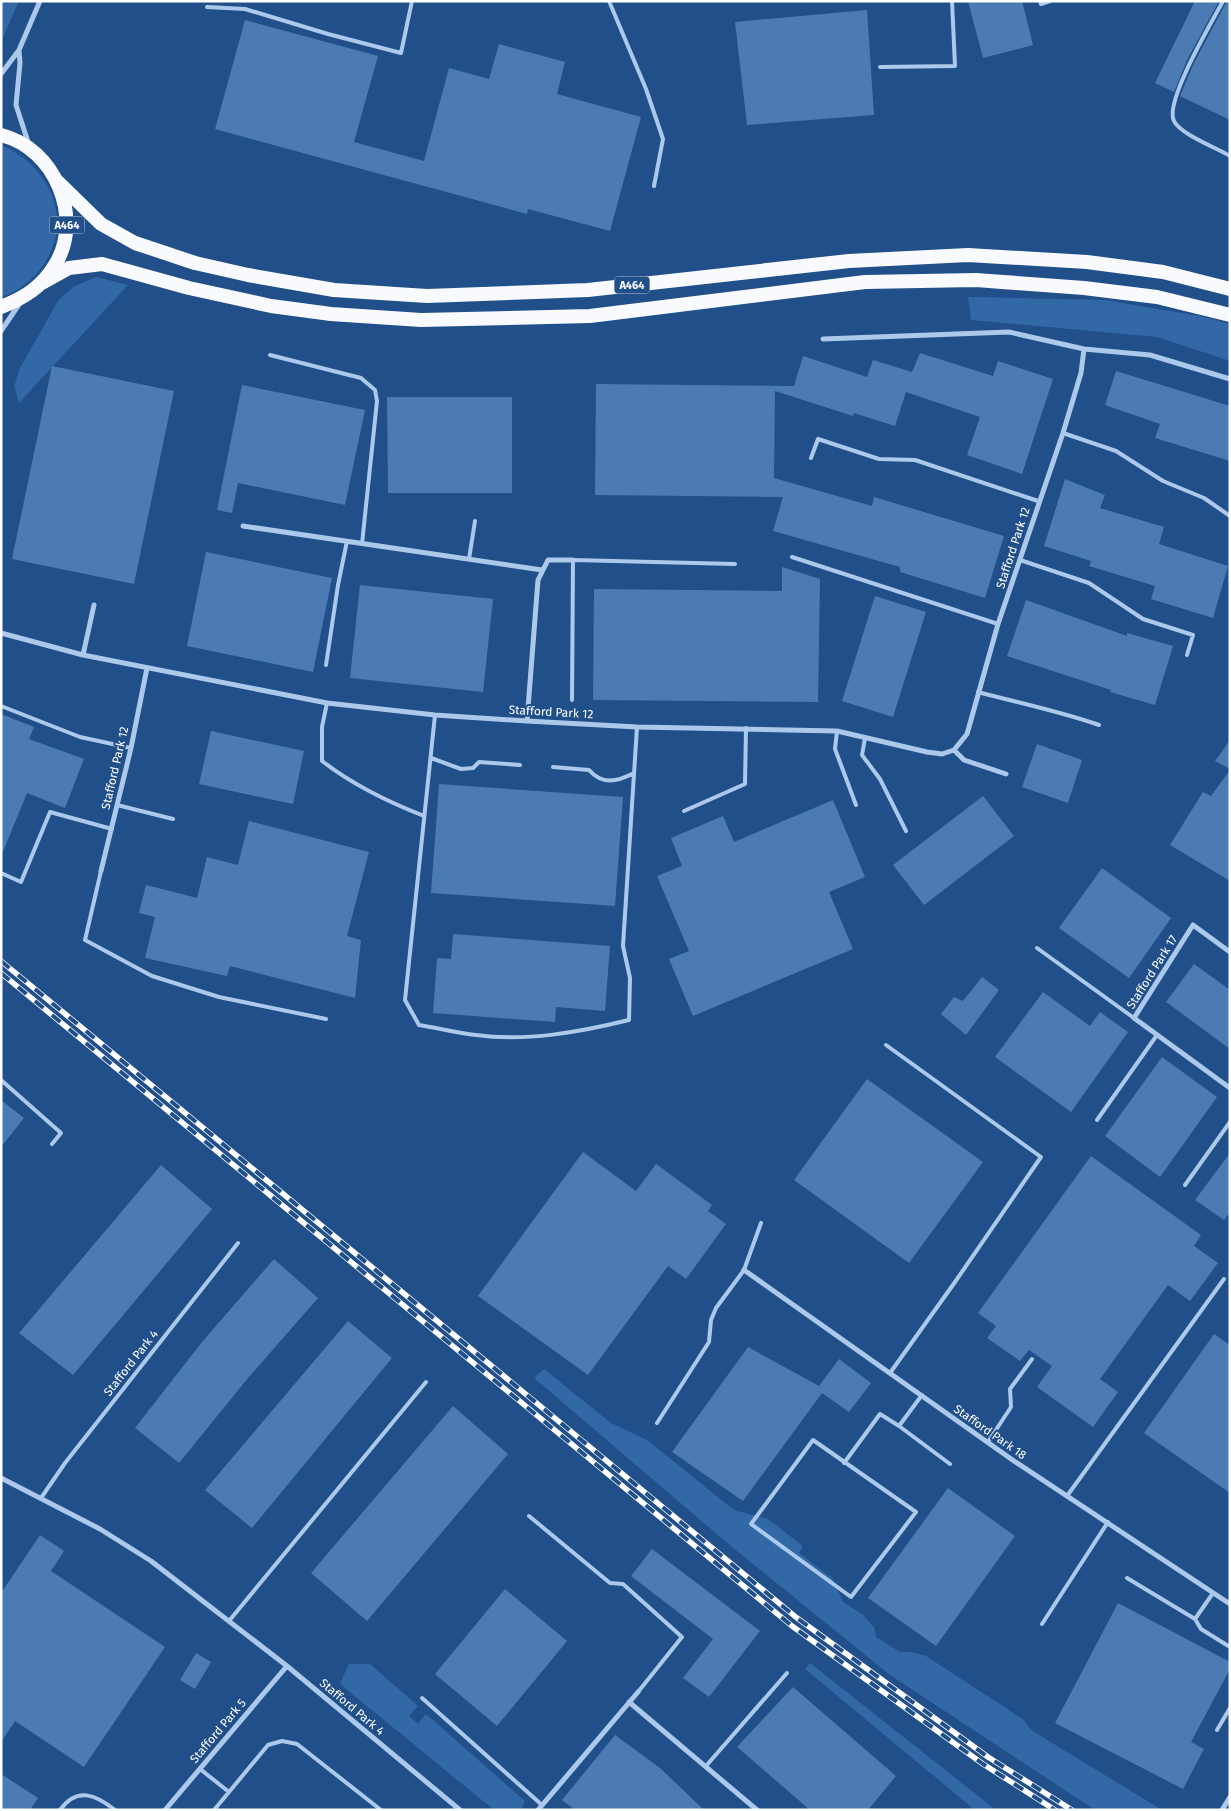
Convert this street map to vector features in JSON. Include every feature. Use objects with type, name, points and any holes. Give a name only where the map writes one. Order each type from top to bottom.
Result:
[{"type":"highway","name":"A464","points":[[1,135],[30,149],[47,166],[58,182],[101,224],[135,243],[204,265],[334,290],[427,296],[588,290],[849,261],[968,254],[1088,262],[1163,272],[1230,289]]},
{"type":"highway","name":"A464","points":[[42,283],[56,264],[63,246],[67,224],[66,207],[58,182]]},
{"type":"highway","name":"A464","points":[[1,307],[23,298],[42,283],[69,268],[102,264],[189,288],[271,306],[331,314],[421,320],[590,316],[865,282],[976,280],[1084,288],[1157,297],[1230,315]]},
{"type":"street","points":[[1,74],[19,50],[40,1]]},
{"type":"street","points":[[19,50],[20,64],[16,105],[30,149]]},
{"type":"street","points":[[1,331],[23,298]]},
{"type":"street","points":[[823,339],[1010,332],[1084,349],[1150,355],[1230,379]]},
{"type":"street","name":"Stafford Park 12","points":[[1,633],[83,655],[327,703],[435,715],[527,721],[637,727],[837,731],[942,754],[954,750],[967,734],[998,624],[1038,501],[1063,433],[1081,374],[1084,349]]},
{"type":"street","points":[[243,526],[542,570]]},
{"type":"street","points":[[527,721],[538,580],[548,560],[573,560]]},
{"type":"street","points":[[83,655],[94,605]]},
{"type":"street","name":"Stafford Park 12","points":[[101,871],[131,748],[147,668]]},
{"type":"street","points":[[954,750],[964,760],[1006,774]]},
{"type":"street","name":"Stafford Park 17","points":[[1230,952],[1193,925],[1134,1018],[1230,1088]]},
{"type":"street","name":"Stafford Park 18","points":[[744,1270],[988,1442],[1230,1604]]},
{"type":"street","name":"Stafford Park 4","points":[[1,1478],[100,1529],[151,1561],[287,1666],[460,1810]]},
{"type":"street","name":"Stafford Park 5","points":[[165,1810],[287,1666]]},
{"type":"street","points":[[538,1810],[638,1692]]},
{"type":"street","points":[[629,1702],[757,1810]]},
{"type":"street","points":[[1222,1810],[1230,1798]]},
{"type":"lane","points":[[207,7],[245,9],[328,34],[401,53],[412,1]]},
{"type":"lane","points":[[608,1],[646,88],[662,139],[654,186]]},
{"type":"lane","points":[[880,67],[955,66],[952,1]]},
{"type":"lane","points":[[1040,1],[1041,4],[1050,1]]},
{"type":"lane","points":[[1223,1],[1176,93],[1171,113],[1179,128],[1230,156]]},
{"type":"lane","points":[[270,355],[361,378],[375,390],[378,401],[362,544]]},
{"type":"lane","points":[[1063,433],[1116,451],[1163,481],[1204,498],[1230,516]]},
{"type":"lane","points":[[811,458],[818,439],[879,459],[915,460],[1038,501]]},
{"type":"lane","points":[[469,559],[475,521]]},
{"type":"lane","points":[[326,665],[338,585],[347,541]]},
{"type":"lane","points":[[792,557],[998,624]]},
{"type":"lane","points":[[572,700],[573,560],[735,564]]},
{"type":"lane","points":[[1020,560],[1089,583],[1143,619],[1193,635],[1187,655]]},
{"type":"lane","points":[[978,692],[1039,709],[1064,712],[1098,725]]},
{"type":"lane","points":[[327,703],[322,727],[322,761],[342,776],[387,801],[424,816]]},
{"type":"lane","points":[[1,706],[80,737],[131,748]]},
{"type":"lane","points":[[435,715],[432,758],[424,816],[405,1000],[419,1025],[477,1036],[532,1036],[602,1027],[629,1020],[630,978],[623,946],[637,727]]},
{"type":"lane","points":[[684,812],[745,784],[746,728]]},
{"type":"lane","points":[[837,731],[835,749],[856,805]]},
{"type":"lane","points":[[865,738],[862,755],[880,779],[906,831]]},
{"type":"lane","points":[[432,758],[461,769],[473,768],[479,762],[520,765]]},
{"type":"lane","points":[[552,767],[589,770],[595,777],[612,782],[634,773]]},
{"type":"lane","points":[[118,805],[173,819]]},
{"type":"lane","points":[[1,873],[21,882],[50,812],[112,829]]},
{"type":"lane","points":[[101,871],[85,940],[152,976],[219,997],[326,1019]]},
{"type":"lane","points":[[1037,948],[1134,1018]]},
{"type":"lane","points":[[1097,1120],[1157,1035]]},
{"type":"lane","points":[[886,1045],[1040,1157],[956,1282],[890,1373]]},
{"type":"lane","points":[[1,1080],[61,1133],[52,1144]]},
{"type":"lane","points":[[1185,1185],[1230,1122]]},
{"type":"lane","points":[[658,1423],[709,1342],[711,1320],[716,1308],[744,1270],[761,1222]]},
{"type":"lane","name":"Stafford Park 4","points":[[41,1498],[65,1463],[238,1243]]},
{"type":"lane","points":[[1067,1496],[1224,1279]]},
{"type":"lane","points":[[988,1442],[1011,1407],[1010,1389],[1032,1358]]},
{"type":"lane","points":[[229,1621],[426,1382]]},
{"type":"lane","points":[[899,1426],[922,1395]]},
{"type":"lane","points":[[844,1463],[880,1414],[950,1464]]},
{"type":"lane","points":[[813,1440],[844,1463],[916,1512],[851,1596],[751,1524],[813,1440]]},
{"type":"lane","points":[[528,1516],[610,1582],[623,1584],[682,1637],[638,1692]]},
{"type":"lane","points":[[1042,1624],[1108,1522]]},
{"type":"lane","points":[[1127,1578],[1195,1619],[1201,1629],[1230,1647]]},
{"type":"lane","points":[[1195,1619],[1213,1593]]},
{"type":"lane","points":[[706,1766],[787,1674]]},
{"type":"lane","points":[[422,1698],[542,1805]]},
{"type":"lane","points":[[1217,1730],[1230,1708]]},
{"type":"lane","points":[[214,1810],[268,1745],[282,1741],[297,1744],[303,1748],[381,1810]]},
{"type":"lane","points":[[200,1769],[229,1792]]},
{"type":"lane","points":[[60,1810],[67,1801],[83,1795],[99,1797],[115,1810]]},
{"type":"shaded area","points":[[1,1],[19,1],[1,42]]},
{"type":"shaded area","points":[[1,145],[18,154],[33,166],[44,181],[52,197],[57,214],[56,232],[51,250],[41,268],[24,286],[1,297]]},
{"type":"shaded area","points":[[96,277],[128,285],[19,403],[14,386],[20,368],[58,301],[73,287]]},
{"type":"shaded area","points":[[968,297],[1105,300],[1200,316],[1230,324],[1230,361],[1157,337],[971,320]]},
{"type":"shaded area","points":[[544,1369],[611,1423],[647,1440],[734,1510],[768,1519],[803,1546],[799,1553],[832,1578],[843,1602],[862,1614],[874,1627],[876,1637],[900,1652],[912,1652],[926,1656],[1024,1720],[1031,1730],[1162,1810],[1095,1810],[890,1675],[732,1547],[534,1378]]},
{"type":"shaded area","points":[[810,1663],[996,1810],[975,1810],[805,1669]]},
{"type":"shaded area","points":[[349,1664],[370,1664],[418,1706],[409,1716],[418,1724],[426,1714],[525,1801],[521,1810],[494,1810],[340,1684]]},
{"type":"building","points":[[968,1],[1022,1],[1033,45],[983,58]]},
{"type":"building","points":[[1195,1],[1219,1],[1187,60],[1174,92],[1155,83]]},
{"type":"building","points":[[1227,1],[1230,1],[1230,120],[1180,96],[1194,63]]},
{"type":"building","points":[[867,10],[874,115],[747,125],[735,22]]},
{"type":"building","points":[[245,20],[378,56],[354,142],[424,161],[449,68],[489,79],[499,44],[565,62],[557,94],[641,117],[610,231],[528,209],[527,214],[215,129]]},
{"type":"building","points":[[920,353],[993,376],[998,361],[1053,379],[1022,474],[967,455],[980,417],[906,392],[895,426],[854,413],[853,416],[775,391],[774,478],[872,506],[874,497],[1004,536],[985,598],[900,572],[900,567],[773,531],[783,497],[595,495],[596,384],[794,386],[803,356],[867,377],[873,360],[912,372]]},
{"type":"building","points":[[52,366],[174,391],[134,584],[12,559]]},
{"type":"building","points":[[1116,371],[1230,406],[1230,461],[1155,438],[1160,424],[1105,405]]},
{"type":"building","points":[[242,385],[365,410],[345,505],[238,483],[232,513],[217,510]]},
{"type":"building","points":[[387,397],[512,397],[512,493],[388,493]]},
{"type":"building","points":[[1065,479],[1105,495],[1100,508],[1164,527],[1159,544],[1228,566],[1213,618],[1151,599],[1155,586],[1089,566],[1091,561],[1044,546]]},
{"type":"building","points":[[206,552],[332,578],[313,672],[187,646]]},
{"type":"building","points":[[782,567],[820,579],[818,702],[593,700],[594,589],[782,591]]},
{"type":"building","points":[[360,585],[493,599],[483,692],[350,678]]},
{"type":"building","points":[[875,596],[926,612],[893,717],[842,701]]},
{"type":"building","points":[[1026,600],[1127,636],[1127,633],[1173,646],[1155,705],[1110,692],[1111,690],[1007,656]]},
{"type":"building","points":[[1,714],[34,727],[29,739],[84,759],[65,808],[27,793],[2,854]]},
{"type":"building","points":[[211,731],[304,751],[293,804],[199,784]]},
{"type":"building","points":[[1230,740],[1230,769],[1215,761]]},
{"type":"building","points":[[1037,744],[1082,760],[1068,803],[1022,787]]},
{"type":"building","points":[[1230,770],[1230,881],[1170,845],[1203,792],[1211,796]]},
{"type":"building","points":[[439,784],[623,797],[615,906],[431,893]]},
{"type":"building","points":[[983,796],[1014,836],[924,905],[893,865]]},
{"type":"building","points":[[833,800],[865,877],[829,892],[853,949],[693,1016],[669,959],[689,951],[657,876],[682,866],[671,838],[723,816],[734,842]]},
{"type":"building","points":[[249,821],[369,852],[347,936],[361,940],[355,998],[230,966],[227,976],[145,958],[155,917],[139,913],[146,885],[197,898],[207,857],[238,865]]},
{"type":"building","points":[[1102,868],[1171,918],[1129,978],[1059,928]]},
{"type":"building","points":[[453,934],[610,946],[605,1011],[556,1007],[555,1022],[433,1013],[437,958],[451,959]]},
{"type":"building","points":[[1194,964],[1230,990],[1230,1049],[1166,1002]]},
{"type":"building","points":[[982,977],[999,990],[966,1035],[941,1014],[954,997],[963,1001]]},
{"type":"building","points":[[1043,992],[1090,1026],[1100,1012],[1128,1032],[1071,1112],[995,1057]]},
{"type":"building","points":[[1162,1057],[1217,1097],[1160,1177],[1105,1136]]},
{"type":"building","points":[[867,1079],[983,1162],[909,1263],[794,1180]]},
{"type":"building","points":[[1,1100],[24,1118],[1,1147]]},
{"type":"building","points":[[583,1152],[636,1191],[656,1164],[712,1205],[708,1211],[726,1224],[686,1279],[668,1266],[588,1375],[478,1296]]},
{"type":"building","points":[[1230,1153],[1230,1212],[1224,1220],[1195,1200]]},
{"type":"building","points":[[1091,1156],[1201,1235],[1194,1246],[1218,1263],[1190,1301],[1168,1285],[1100,1379],[1118,1392],[1093,1427],[1037,1387],[1052,1366],[1029,1350],[1020,1361],[987,1338],[996,1326],[978,1313]]},
{"type":"building","points":[[161,1165],[212,1209],[73,1375],[19,1333]]},
{"type":"building","points":[[274,1259],[318,1298],[248,1378],[179,1463],[135,1428],[202,1342]]},
{"type":"building","points":[[348,1321],[392,1358],[252,1528],[205,1490]]},
{"type":"building","points":[[1214,1334],[1230,1345],[1230,1493],[1144,1433]]},
{"type":"building","points":[[748,1347],[819,1386],[839,1359],[871,1383],[849,1412],[822,1393],[743,1501],[672,1452]]},
{"type":"building","points":[[453,1406],[508,1454],[367,1621],[311,1573]]},
{"type":"building","points":[[948,1488],[1015,1536],[936,1646],[868,1598]]},
{"type":"building","points":[[40,1535],[64,1551],[51,1571],[165,1647],[84,1767],[15,1721],[1,1742],[1,1593]]},
{"type":"building","points":[[652,1549],[760,1631],[709,1697],[683,1678],[713,1639],[631,1576]]},
{"type":"building","points":[[505,1589],[567,1641],[497,1726],[435,1674]]},
{"type":"building","points":[[1118,1603],[1230,1662],[1230,1669],[1191,1742],[1204,1749],[1183,1789],[1055,1723]]},
{"type":"building","points":[[196,1653],[211,1662],[195,1689],[180,1680]]},
{"type":"building","points":[[793,1687],[896,1776],[868,1810],[810,1810],[737,1747]]},
{"type":"building","points":[[615,1735],[660,1768],[704,1810],[575,1810],[562,1800]]},
{"type":"building","points":[[1,1774],[38,1798],[30,1810],[1,1810]]},
{"type":"railway","points":[[1,961],[797,1618],[988,1757],[1072,1810]]},
{"type":"railway","points":[[1,973],[792,1626],[983,1764],[1055,1810]]}]
